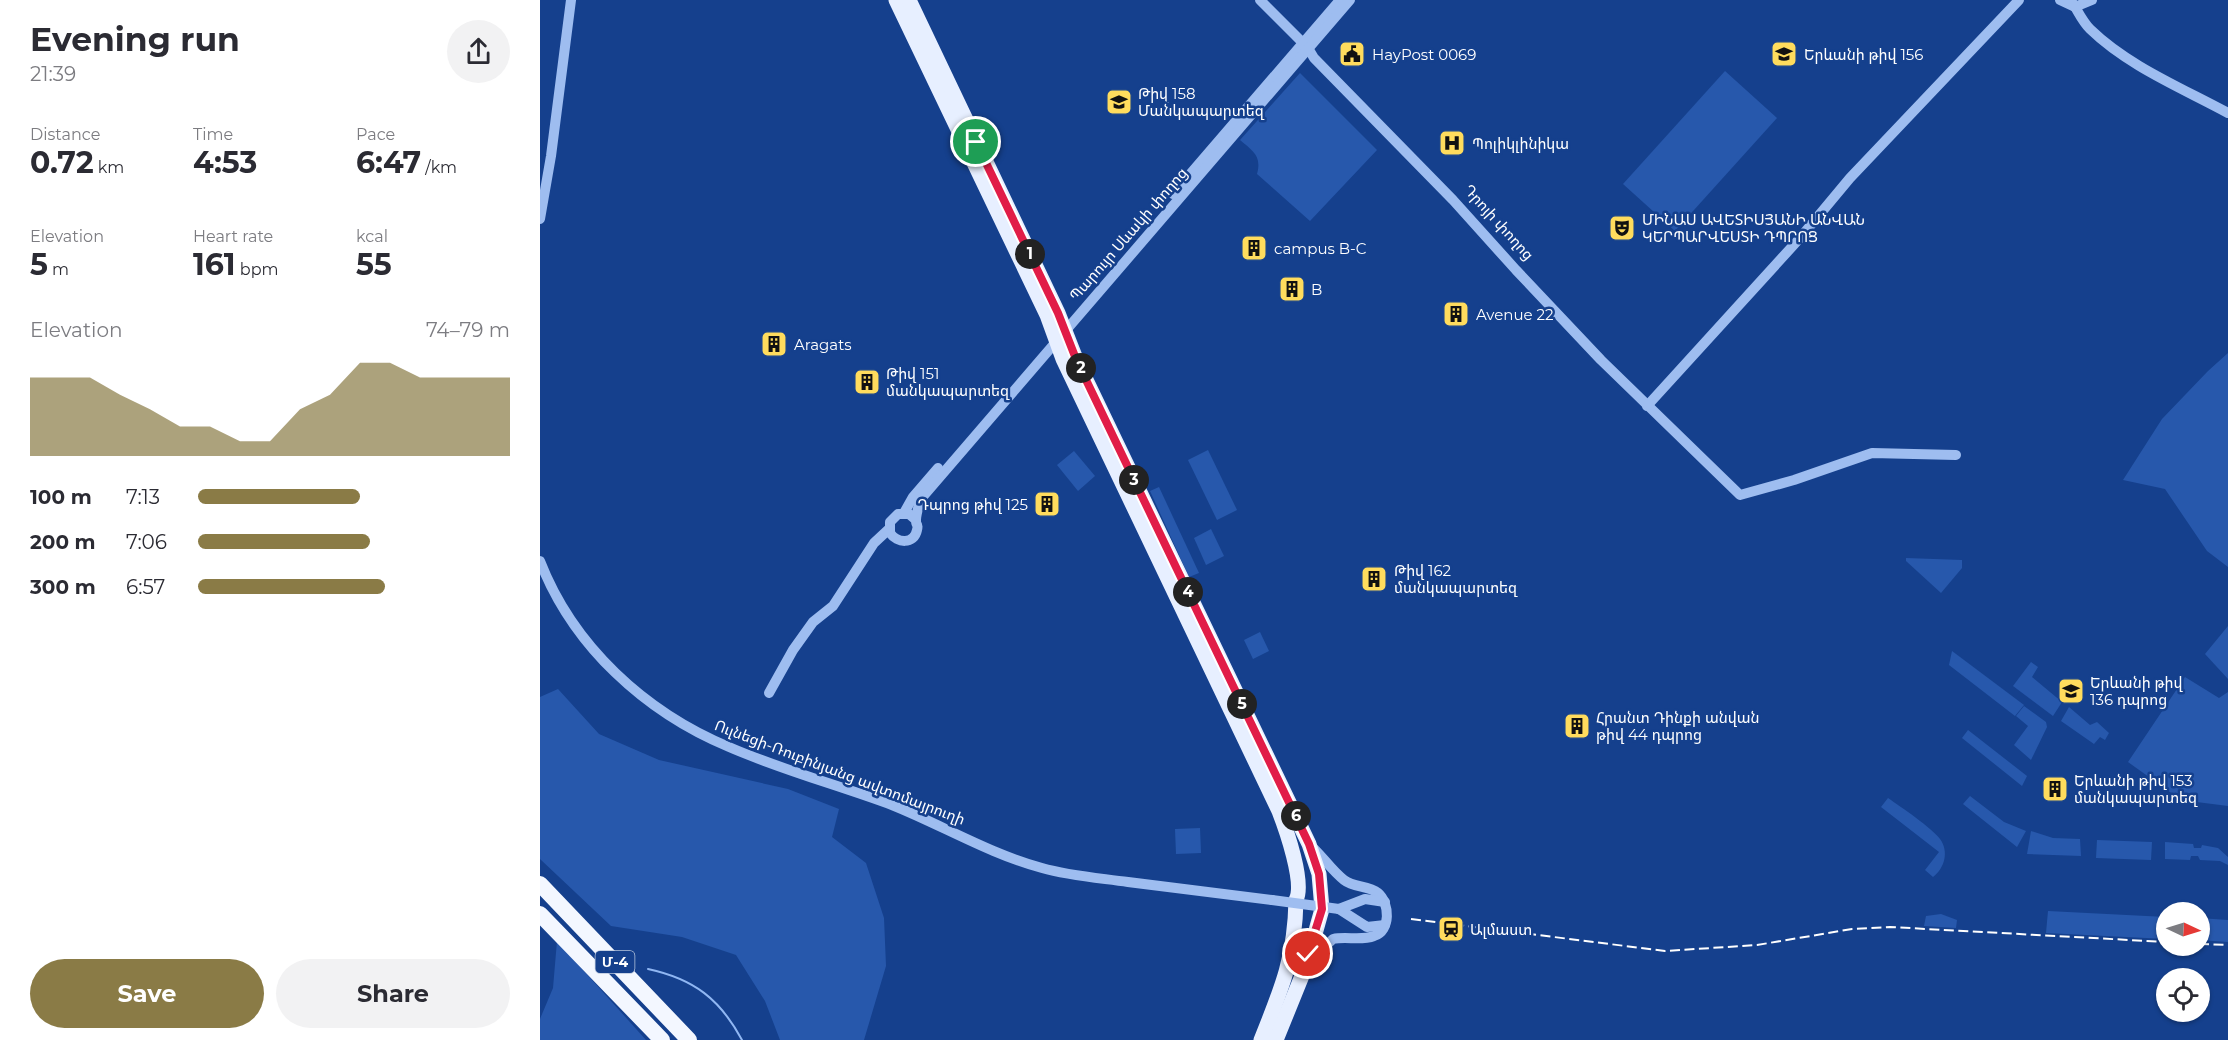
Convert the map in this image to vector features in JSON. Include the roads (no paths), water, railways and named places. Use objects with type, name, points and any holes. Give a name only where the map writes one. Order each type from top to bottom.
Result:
[{"type":"highway","name":"Մ-4","points":[[540,884],[689,1040]]},
{"type":"highway","name":"Մ-4","points":[[540,914],[662,1040]]},
{"type":"main road","points":[[896,0],[1059,332],[1081,370],[1309,844],[1319,874],[1322,909],[1306,966],[1276,1040]]},
{"type":"main road","points":[[909,0],[1059,332],[1063,358],[1279,811],[1294,859],[1299,896],[1296,900],[1296,921],[1289,964],[1261,1040]]},
{"type":"main road","points":[[1299,896],[1300,898],[1303,894],[1314,894],[1322,897]]},
{"type":"main road","points":[[1296,921],[1312,925],[1319,923]]},
{"type":"street","points":[[540,219],[571,0]]},
{"type":"street","name":"Դրոյի փողոց","points":[[1260,0],[1445,192],[1516,270],[1663,421],[1740,495],[1794,480],[1872,453],[1956,455]]},
{"type":"street","name":"Պարույր Սևակի փողոց","points":[[1306,46],[1340,0]]},
{"type":"street","name":"Պարույր Սևակի փողոց","points":[[891,533],[891,519],[904,513],[913,497],[1306,46],[1350,0]]},
{"type":"street","points":[[1648,404],[1800,238],[1858,170],[2019,0]]},
{"type":"street","points":[[2060,0],[2073,2],[2092,0]]},
{"type":"street","points":[[2073,2],[2088,28],[2114,48],[2139,65],[2228,113]]},
{"type":"street","name":"Պարույր Սևակի փողոց","points":[[891,533],[902,542],[913,538],[917,530],[916,520],[920,500],[1059,332]]},
{"type":"street","points":[[904,513],[916,520]]},
{"type":"street","name":"Պարույր Սևակի փողոց","points":[[769,693],[793,650],[813,622],[833,606],[878,540],[891,533]]},
{"type":"street","name":"Ուլնեցի-Ռուբինյանց ավտոմայրուղի","points":[[540,561],[568,618],[590,648],[629,685],[664,712],[729,748],[898,808],[1044,869],[1339,909]]},
{"type":"street","points":[[1306,966],[1317,952],[1333,939],[1380,934],[1385,925],[1386,915],[1385,902],[1379,894],[1370,888],[1344,881],[1323,856],[1309,844]]},
{"type":"street","points":[[1339,909],[1365,899],[1385,902]]},
{"type":"street","points":[[1339,909],[1366,927],[1385,925]]},
{"type":"waterway","points":[[648,969],[679,979],[704,993],[724,1013],[742,1040]]},
{"type":"railway","points":[[1411,919],[1665,951],[1757,945],[1852,929],[1890,927],[2156,941]]},
{"type":"railway","points":[[2210,944],[2228,945]]},
{"type":"place","name":"HayPost 0069","points":[[1352,54]]},
{"type":"place","name":"Երևանի թիվ 156","points":[[1784,54]]},
{"type":"place","name":"Թիվ 158 Մանկապարտեզ","points":[[1119,102]]},
{"type":"place","name":"Պոլիկլինիկա","points":[[1452,143]]},
{"type":"place","name":"ՄԻՆԱՍ ԱՎԵՏԻՍՅԱՆԻ ԱՆՎԱՆ ԿԵՐՊԱՐՎԵՍՏԻ ԴՊՐՈՑ","points":[[1622,228]]},
{"type":"place","name":"campus B-C","points":[[1254,248]]},
{"type":"place","name":"B","points":[[1292,289]]},
{"type":"place","name":"Avenue 22","points":[[1456,314]]},
{"type":"place","name":"Aragats","points":[[774,344]]},
{"type":"place","name":"Թիվ 151 մանկապարտեզ","points":[[867,382]]},
{"type":"place","name":"Դպրոց թիվ 125","points":[[1047,504]]},
{"type":"place","name":"Թիվ 162 մանկապարտեզ","points":[[1374,579]]},
{"type":"place","name":"Երևանի թիվ 136 դպրոց","points":[[2071,691]]},
{"type":"place","name":"Հրանտ Դինքի անվան թիվ 44 դպրոց","points":[[1577,726]]},
{"type":"place","name":"Երևանի թիվ 153 մանկապարտեզ","points":[[2055,789]]},
{"type":"place","name":"Ալմաստ","points":[[1451,929]]}]
